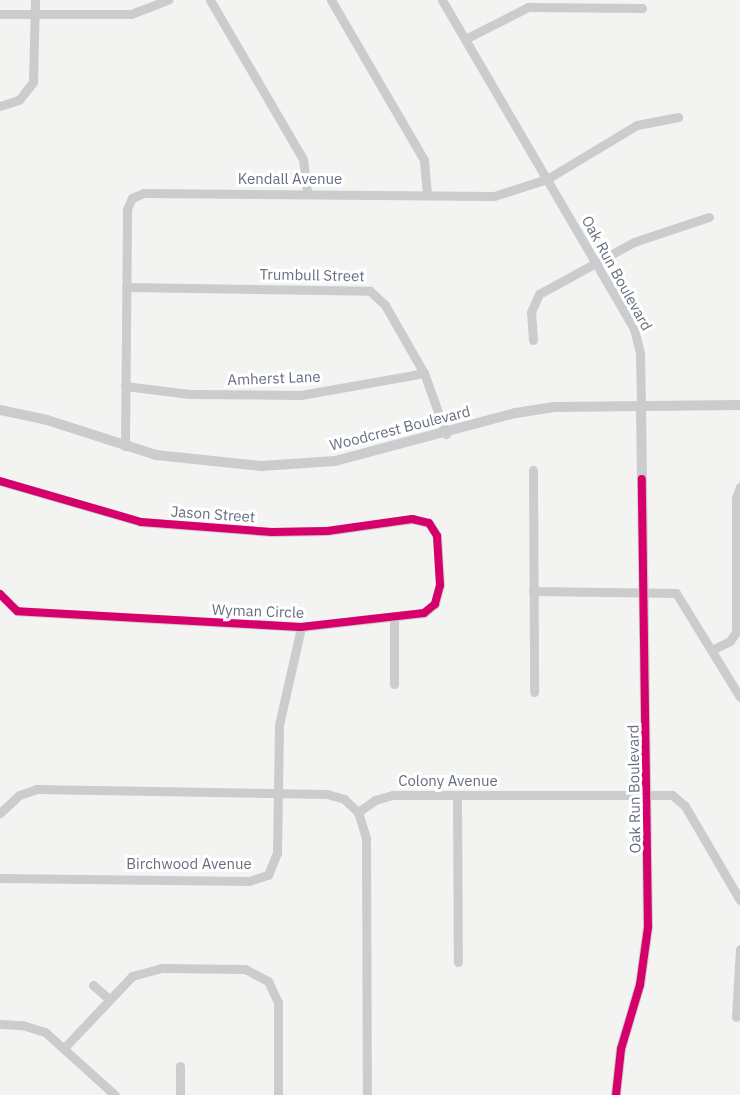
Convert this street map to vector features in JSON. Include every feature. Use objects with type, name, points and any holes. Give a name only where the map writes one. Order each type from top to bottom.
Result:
[{"type":"street","points":[[0,106],[26,94],[34,72],[34,0]]},
{"type":"street","points":[[0,14],[131,14],[168,0]]},
{"type":"street","points":[[210,0],[303,159],[307,194]]},
{"type":"street","points":[[331,0],[424,160],[427,195]]},
{"type":"street","name":"Oak Run Boulevard","points":[[442,0],[639,339],[648,794],[646,956],[621,1049],[616,1095]]},
{"type":"street","points":[[465,39],[528,7],[642,8]]},
{"type":"street","name":"Kendall Avenue","points":[[125,446],[127,209],[132,198],[144,193],[494,196],[547,179],[637,124],[678,117]]},
{"type":"street","points":[[533,340],[531,312],[539,294],[634,242],[709,217]]},
{"type":"street","name":"Trumbull Street","points":[[126,288],[370,291],[379,296],[424,373],[446,434]]},
{"type":"street","name":"Amherst Lane","points":[[125,386],[190,394],[301,395],[424,373]]},
{"type":"street","name":"Woodcrest Boulevard","points":[[0,410],[47,420],[125,446],[225,465],[300,465],[372,454],[553,407],[740,405]]},
{"type":"street","points":[[533,470],[534,692]]},
{"type":"street","name":"Jason Street","points":[[0,481],[141,522],[272,532],[327,531],[412,519],[429,523]]},
{"type":"street","points":[[712,651],[736,632],[736,498],[740,487]]},
{"type":"street","name":"Wyman Circle","points":[[0,594],[17,611],[301,627],[394,618],[424,612],[435,604],[440,585],[437,536],[429,523]]},
{"type":"street","points":[[533,591],[676,593],[740,697]]},
{"type":"street","points":[[394,618],[394,684]]},
{"type":"street","name":"Birchwood Avenue","points":[[0,878],[262,879],[275,867],[279,725],[301,627]]},
{"type":"street","points":[[2,809],[36,789],[327,794],[344,799],[358,812],[366,839],[368,1095]]},
{"type":"street","name":"Colony Avenue","points":[[358,812],[375,800],[393,795],[648,794],[680,799],[740,900]]},
{"type":"street","points":[[457,795],[458,962]]},
{"type":"street","points":[[736,1017],[740,949]]},
{"type":"street","points":[[64,1048],[132,976],[146,970],[245,969],[258,973],[274,990],[278,1002],[278,1095]]},
{"type":"street","points":[[93,985],[109,999]]},
{"type":"street","points":[[0,1024],[33,1027],[64,1048],[115,1095]]},
{"type":"street","points":[[180,1066],[180,1095]]},
{"type":"cycle path","points":[[616,1095],[621,1049],[640,985],[648,927],[642,479]]},
{"type":"cycle path","points":[[0,481],[141,522],[272,532],[327,531],[412,519],[429,523],[437,536],[440,585],[435,604],[424,613],[301,627],[17,611],[0,594]]}]
